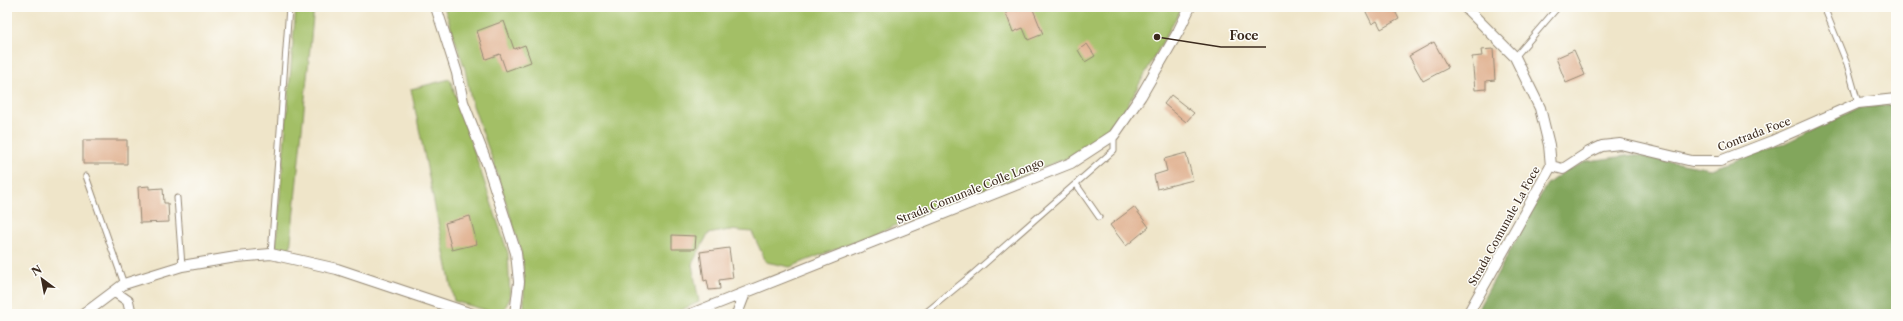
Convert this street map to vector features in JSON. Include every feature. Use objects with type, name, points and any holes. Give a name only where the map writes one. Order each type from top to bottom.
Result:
[{"type":"street","points":[[436,7],[457,73],[463,102],[488,166],[516,253],[519,282],[515,314]]},
{"type":"street","name":"Strada Comunale Colle Longo","points":[[691,314],[1071,163],[1114,135],[1145,89],[1178,32],[1190,7]]},
{"type":"street","name":"Strada Comunale La Foce","points":[[1465,7],[1515,57],[1540,108],[1549,145],[1551,166],[1468,314]]},
{"type":"street","name":"Contrada Foce","points":[[1551,166],[1563,169],[1595,149],[1602,146],[1620,144],[1692,161],[1720,161],[1772,141],[1858,103],[1896,99]]},
{"type":"street","points":[[84,314],[124,284],[182,266],[236,257],[271,254],[337,269],[472,314]]},
{"type":"street","points":[[115,292],[128,301],[131,314]]},
{"type":"street","points":[[737,314],[745,293]]},
{"type":"lane","points":[[271,254],[289,7]]},
{"type":"lane","points":[[1515,57],[1558,7]]},
{"type":"lane","points":[[1824,7],[1848,64],[1858,103]]},
{"type":"lane","points":[[924,314],[974,273],[1114,150],[1114,135]]},
{"type":"lane","points":[[86,176],[124,284]]},
{"type":"lane","points":[[1076,184],[1099,217]]},
{"type":"lane","points":[[177,198],[182,266]]},
{"type":"green space","points":[[296,7],[314,7],[290,251],[277,249],[276,244]]},
{"type":"green space","points":[[444,7],[1182,7],[1126,108],[1101,137],[1070,157],[790,267],[766,262],[752,232],[729,230],[708,234],[692,264],[699,302],[673,314],[524,314],[524,275],[520,248],[494,164],[471,100],[465,69]]},
{"type":"green space","points":[[450,79],[508,253],[510,298],[503,312],[496,313],[454,301],[411,89]]},
{"type":"green space","points":[[1896,104],[1896,314],[1475,314],[1547,184],[1565,171],[1588,161],[1633,155],[1711,169],[1775,148],[1858,108]]},
{"type":"building","points":[[1032,7],[1043,34],[1028,40],[1023,28],[1013,32],[1004,8]]},
{"type":"building","points":[[1371,7],[1393,7],[1399,19],[1381,29],[1377,21],[1372,24],[1365,10]]},
{"type":"building","points":[[504,21],[514,49],[525,45],[531,62],[506,71],[500,54],[486,59],[477,31]]},
{"type":"building","points":[[1434,42],[1448,68],[1423,81],[1409,56]]},
{"type":"building","points":[[1087,44],[1095,56],[1085,62],[1078,50]]},
{"type":"building","points":[[1493,49],[1495,80],[1486,81],[1486,89],[1475,90],[1472,57],[1482,56],[1481,50]]},
{"type":"building","points":[[1574,50],[1585,75],[1566,83],[1556,58]]},
{"type":"building","points":[[1171,95],[1194,113],[1186,122],[1164,104]]},
{"type":"building","points":[[83,140],[127,140],[127,164],[83,164]]},
{"type":"building","points":[[1186,153],[1193,180],[1157,189],[1154,175],[1167,171],[1164,159]]},
{"type":"building","points":[[149,186],[149,189],[163,188],[164,203],[168,203],[169,222],[140,223],[138,187]]},
{"type":"building","points":[[1134,207],[1149,227],[1126,246],[1110,225]]},
{"type":"building","points":[[470,216],[477,244],[452,250],[445,223]]},
{"type":"building","points":[[672,235],[696,236],[695,249],[672,249]]},
{"type":"building","points":[[729,248],[733,278],[719,280],[720,289],[709,290],[707,280],[704,281],[700,252]]},
{"type":"place","name":"Foce","points":[[1157,37]]}]
